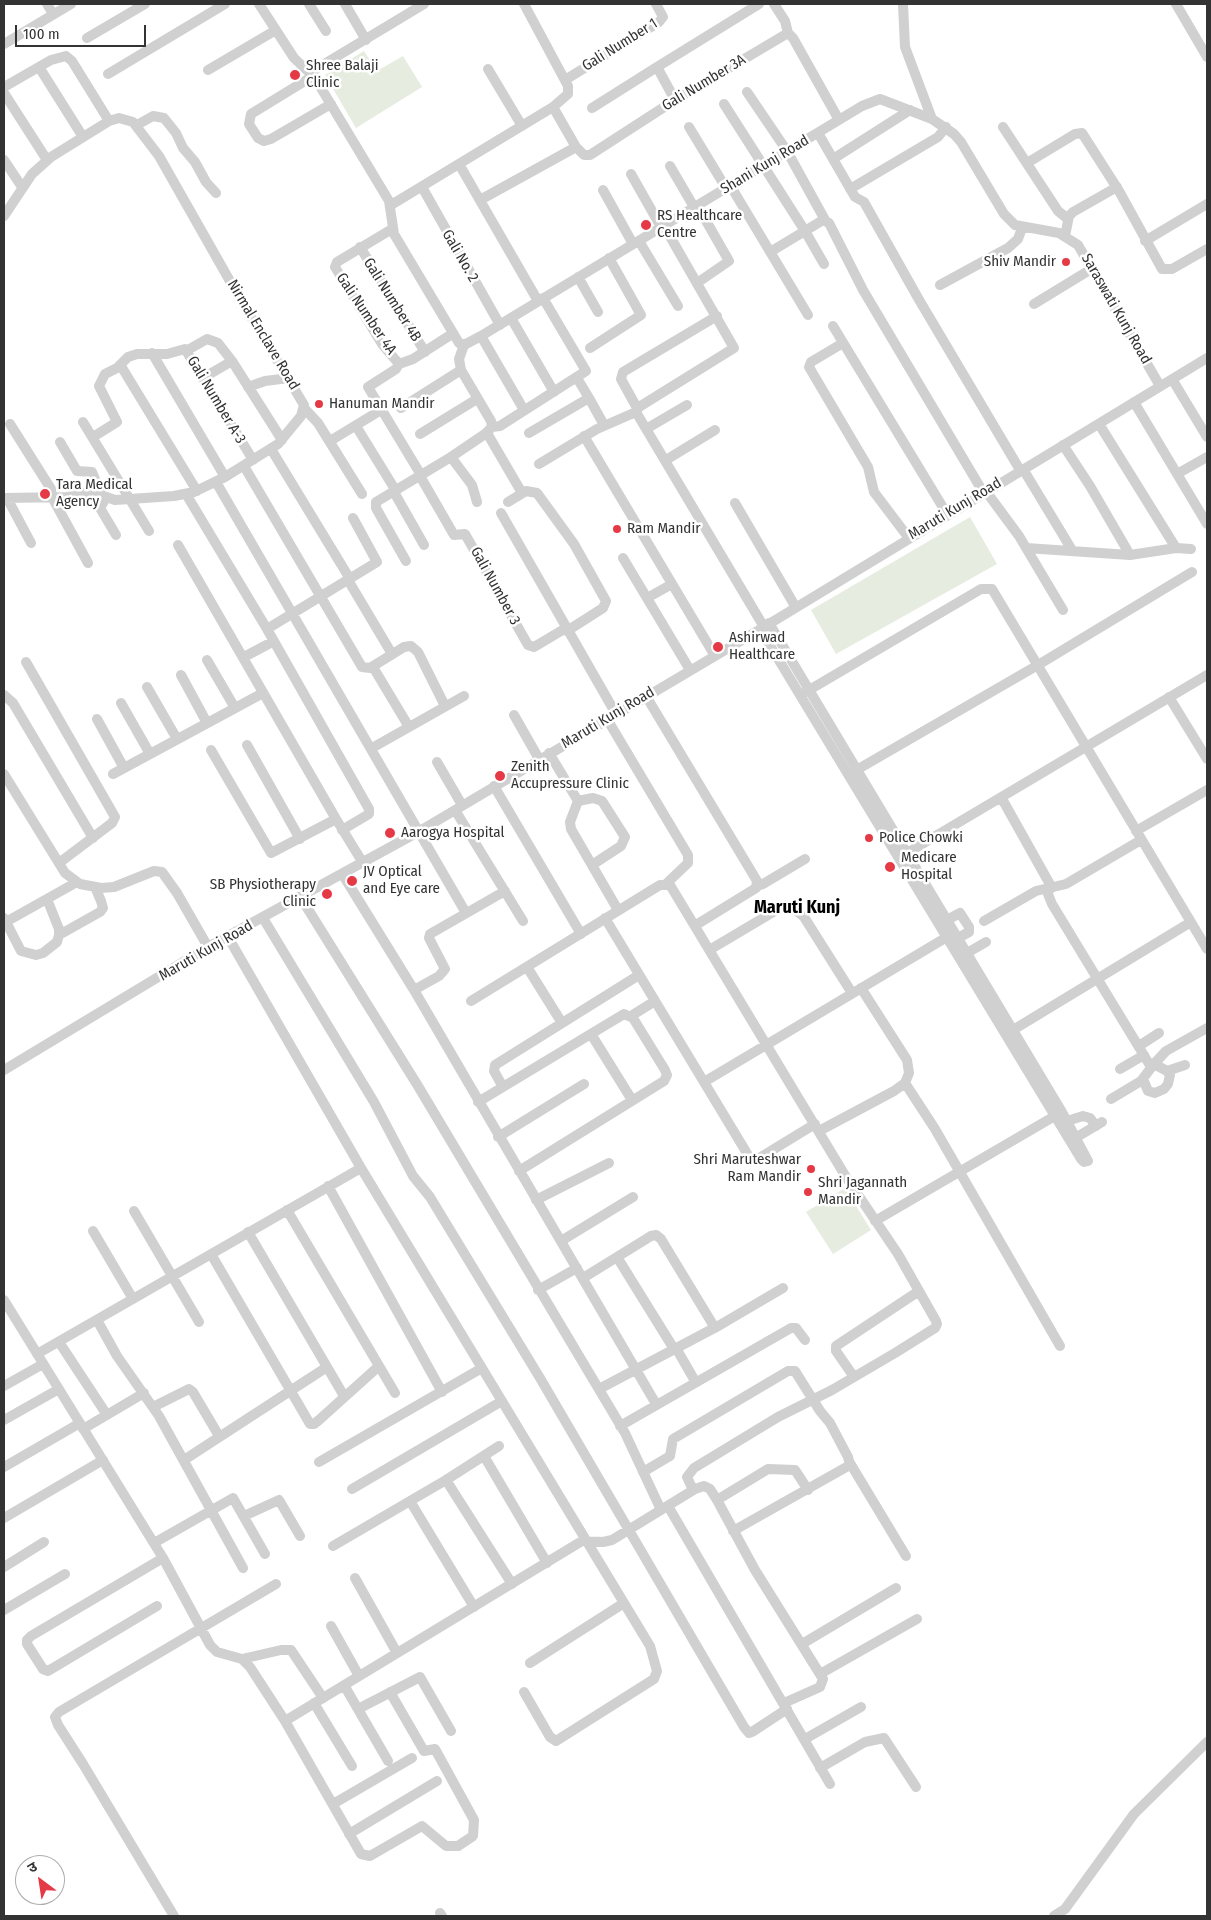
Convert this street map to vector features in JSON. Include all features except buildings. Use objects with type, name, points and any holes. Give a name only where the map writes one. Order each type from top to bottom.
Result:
[{"type":"street","points":[[47,4],[53,14]]},
{"type":"street","points":[[4,44],[71,4]]},
{"type":"street","points":[[87,38],[145,4]]},
{"type":"street","points":[[108,74],[225,4]]},
{"type":"street","points":[[259,4],[294,58],[312,74],[391,205],[392,229],[452,334],[460,343],[464,344],[459,358],[461,370],[491,421],[489,430],[522,493]]},
{"type":"street","points":[[309,4],[326,31]]},
{"type":"street","points":[[345,4],[366,40]]},
{"type":"street","points":[[331,104],[271,139],[264,141],[258,138],[249,124],[251,114],[424,4]]},
{"type":"street","points":[[391,205],[553,107],[568,94],[568,86],[524,4]]},
{"type":"street","name":"Gali Number 1","points":[[565,80],[659,22],[662,14],[656,4]]},
{"type":"street","points":[[592,108],[759,4]]},
{"type":"street","points":[[774,4],[785,21],[788,33],[793,38],[839,120]]},
{"type":"street","points":[[903,4],[905,47],[932,119]]},
{"type":"street","points":[[1176,4],[1207,58]]},
{"type":"street","points":[[208,70],[276,30]]},
{"type":"street","name":"Gali Number 3A","points":[[576,147],[584,155],[590,155],[675,100],[788,33]]},
{"type":"street","points":[[4,87],[58,57],[69,58],[109,121]]},
{"type":"street","points":[[39,67],[83,136]]},
{"type":"street","points":[[657,67],[675,100]]},
{"type":"street","points":[[488,69],[522,126]]},
{"type":"street","points":[[747,92],[787,151],[825,220],[831,226],[868,298],[984,491],[1026,548],[1062,610]]},
{"type":"street","points":[[4,93],[47,160]]},
{"type":"street","name":"Shani Kunj Road","points":[[464,344],[500,325],[728,186],[874,100],[886,101],[910,110]]},
{"type":"street","points":[[724,104],[764,165],[824,264]]},
{"type":"street","points":[[480,200],[576,147],[553,107]]},
{"type":"street","points":[[833,159],[910,110],[946,127],[961,142],[1004,214],[1022,228],[1065,236],[1068,219],[1077,209],[1117,187]]},
{"type":"street","points":[[4,216],[22,187],[47,160],[109,121],[124,118],[137,125],[153,116],[164,118],[176,133],[183,148],[196,162],[206,182],[216,194]]},
{"type":"street","name":"Nirmal Enclave Road","points":[[6,498],[67,497],[90,492],[104,497],[131,499],[186,494],[197,491],[221,480],[271,449],[293,427],[304,408],[302,400],[239,297],[162,163],[137,125]]},
{"type":"street","points":[[688,127],[770,252],[808,316]]},
{"type":"street","points":[[850,189],[938,137],[946,127]]},
{"type":"street","points":[[1003,128],[1060,213],[1068,219]]},
{"type":"street","points":[[1027,163],[1080,132],[1086,137],[1117,187],[1160,266],[1165,270],[1172,269],[1207,249]]},
{"type":"street","points":[[818,133],[850,189],[856,198],[864,202],[918,298],[1072,550]]},
{"type":"street","points":[[4,160],[22,187]]},
{"type":"street","points":[[406,561],[375,506],[376,502],[451,457],[489,430],[500,426],[585,373],[586,370],[540,300],[458,164]]},
{"type":"street","points":[[670,166],[729,261],[697,282]]},
{"type":"street","points":[[539,464],[584,436],[637,410],[733,349],[733,344],[717,316],[631,174]]},
{"type":"street","name":"Gali No. 2","points":[[422,187],[500,325]]},
{"type":"street","points":[[603,190],[678,306]]},
{"type":"street","points":[[1145,240],[1207,204]]},
{"type":"street","points":[[770,252],[825,220]]},
{"type":"street","points":[[940,285],[1008,248],[1018,238],[1022,228]]},
{"type":"street","points":[[360,247],[392,229]]},
{"type":"street","name":"Saraswati Kunj Road","points":[[1065,236],[1078,244],[1160,386]]},
{"type":"street","name":"Gali Number 4A","points":[[360,247],[335,264],[335,268],[386,350],[399,364]]},
{"type":"street","name":"Gali Number 4B","points":[[360,247],[424,352]]},
{"type":"street","points":[[590,348],[641,314],[609,258]]},
{"type":"street","points":[[1034,304],[1093,268]]},
{"type":"street","points":[[578,277],[598,312]]},
{"type":"street","points":[[717,316],[622,372],[620,379],[646,429],[666,460],[725,564],[953,936],[1009,1032],[1077,1137],[1089,1158],[1085,1162],[1062,1116]]},
{"type":"street","points":[[511,318],[554,392]]},
{"type":"street","points":[[833,326],[947,514]]},
{"type":"street","points":[[421,475],[368,387],[396,369],[399,364],[408,362],[452,334]]},
{"type":"street","points":[[480,336],[524,410]]},
{"type":"street","points":[[186,351],[204,340],[211,339],[218,343],[232,361],[282,440]]},
{"type":"street","points":[[843,344],[811,362],[809,368],[868,467],[874,492],[908,538]]},
{"type":"street","name":"Gali Number A-3","points":[[93,437],[117,422],[99,386],[105,374],[119,366],[132,355],[167,354],[182,349],[186,351],[203,378],[321,596],[362,667],[367,669],[373,667]]},
{"type":"street","points":[[152,353],[293,613],[466,913]]},
{"type":"street","name":"Maruti Kunj Road","points":[[4,1070],[208,947],[343,875],[418,832],[715,656],[984,491],[1207,358]]},
{"type":"street","points":[[203,378],[232,361]]},
{"type":"street","points":[[119,366],[122,366],[147,406],[197,491]]},
{"type":"street","points":[[401,408],[461,370]]},
{"type":"street","points":[[248,387],[264,381],[289,378]]},
{"type":"street","points":[[577,378],[604,425]]},
{"type":"street","points":[[1172,379],[1207,437]]},
{"type":"street","points":[[529,434],[589,398]]},
{"type":"street","points":[[420,434],[477,399]]},
{"type":"street","points":[[1134,402],[1207,524]]},
{"type":"street","points":[[646,429],[687,405]]},
{"type":"street","points":[[304,408],[314,418],[330,441],[362,494]]},
{"type":"street","points":[[330,441],[381,410]]},
{"type":"street","points":[[84,422],[149,531]]},
{"type":"street","points":[[10,424],[51,489],[52,498],[88,563]]},
{"type":"street","points":[[1099,424],[1176,548]]},
{"type":"street","points":[[356,426],[424,545]]},
{"type":"street","points":[[666,460],[715,430]]},
{"type":"street","points":[[584,436],[715,656]]},
{"type":"street","points":[[60,442],[77,471],[92,472],[104,497],[100,508],[116,534]]},
{"type":"street","points":[[1062,445],[1090,486],[1130,555]]},
{"type":"street","points":[[271,449],[392,654]]},
{"type":"street","points":[[451,457],[472,485],[477,502]]},
{"type":"street","points":[[1177,474],[1207,457]]},
{"type":"street","name":"Gali Number 3","points":[[421,475],[454,535],[465,534],[528,645],[534,647],[566,629]]},
{"type":"street","points":[[508,502],[522,493],[534,491],[541,497],[581,556],[606,601],[605,607],[566,629]]},
{"type":"street","points":[[186,494],[274,640],[369,809],[369,814],[342,830]]},
{"type":"street","points":[[6,498],[31,543]]},
{"type":"street","points":[[735,504],[795,606]]},
{"type":"street","points":[[471,1001],[618,910],[660,885],[667,883],[688,863],[688,855],[501,513]]},
{"type":"street","points":[[267,628],[378,562],[353,518]]},
{"type":"street","points":[[178,545],[342,830],[363,863]]},
{"type":"street","points":[[1026,548],[1130,555],[1176,548],[1191,549]]},
{"type":"street","points":[[623,558],[690,670]]},
{"type":"street","points":[[853,772],[1038,665],[1192,572]]},
{"type":"street","points":[[647,598],[672,584]]},
{"type":"street","points":[[805,693],[984,588],[990,588],[1207,949]]},
{"type":"street","points":[[244,657],[274,640]]},
{"type":"street","points":[[410,727],[373,667],[392,654],[404,647],[414,648],[445,706]]},
{"type":"street","points":[[207,660],[235,708]]},
{"type":"street","points":[[26,662],[114,814],[115,819],[93,838],[58,863]]},
{"type":"street","points":[[181,675],[207,723]]},
{"type":"street","points":[[903,855],[1207,676]]},
{"type":"street","points":[[147,687],[177,739]]},
{"type":"street","points":[[114,774],[263,693]]},
{"type":"street","points":[[4,696],[13,703],[93,838]]},
{"type":"street","points":[[372,748],[464,696]]},
{"type":"street","points":[[646,696],[755,877],[757,886]]},
{"type":"street","points":[[1169,697],[1207,759]]},
{"type":"street","points":[[121,703],[150,754]]},
{"type":"street","points":[[514,715],[539,759]]},
{"type":"street","points":[[98,719],[124,768]]},
{"type":"street","points":[[247,745],[300,839]]},
{"type":"street","points":[[211,750],[269,852],[273,853],[336,819]]},
{"type":"street","points":[[549,753],[578,801]]},
{"type":"street","points":[[437,762],[458,808],[504,891],[523,921]]},
{"type":"street","points":[[5,779],[66,873],[77,882],[95,888],[114,887],[154,871],[162,872],[208,947]]},
{"type":"street","points":[[494,786],[580,934]]},
{"type":"street","points":[[984,921],[1032,893],[1049,889],[1074,879],[1207,790]]},
{"type":"street","points":[[1001,797],[1049,889],[1052,904],[1144,1055],[1152,1065],[1167,1071],[1185,1065]]},
{"type":"street","points":[[578,801],[596,798],[602,801],[625,837],[620,846],[592,864]]},
{"type":"street","points":[[578,801],[569,825],[618,910]]},
{"type":"street","points":[[903,855],[947,920],[953,936],[967,953],[1009,1032]]},
{"type":"street","points":[[696,925],[805,858]]},
{"type":"street","points":[[343,875],[414,990],[656,1404]]},
{"type":"street","points":[[47,899],[59,929],[57,942],[43,953],[28,954],[21,950],[4,921],[77,882]]},
{"type":"street","points":[[667,883],[674,888],[766,1044],[920,1291],[936,1321],[936,1327],[854,1377],[778,1418],[694,1468],[687,1477],[693,1490]]},
{"type":"street","points":[[59,935],[100,912],[103,908],[95,888]]},
{"type":"street","points":[[414,990],[439,976],[445,969],[430,941],[430,934],[504,891]]},
{"type":"street","points":[[301,898],[418,1086],[620,1426],[643,1472],[786,1706],[830,1784]]},
{"type":"street","points":[[605,918],[752,1161],[817,1127],[878,1100],[905,1083],[909,1073],[907,1060],[804,917],[793,908],[780,908],[711,949]]},
{"type":"street","points":[[704,1082],[857,990],[953,936],[969,932],[969,927],[960,913],[947,920]]},
{"type":"street","points":[[263,918],[374,1102],[413,1176],[430,1197],[630,1530],[746,1730],[752,1732],[786,1706],[820,1687],[823,1682],[820,1674],[733,1532],[717,1500],[706,1486],[693,1490],[630,1530],[603,1542],[586,1540],[285,1721]]},
{"type":"street","points":[[1009,1032],[1191,922]]},
{"type":"street","points":[[228,936],[361,1168],[650,1646],[657,1671],[654,1679],[556,1741],[550,1737],[524,1692]]},
{"type":"street","points":[[967,953],[986,942]]},
{"type":"street","points":[[527,967],[562,1023]]},
{"type":"street","points":[[503,1087],[494,1071],[495,1065],[640,975]]},
{"type":"street","points":[[631,1016],[655,1001]]},
{"type":"street","points":[[478,1102],[624,1014],[631,1016],[667,1075],[664,1081],[519,1171]]},
{"type":"street","points":[[1111,1099],[1143,1079],[1152,1065],[1166,1051],[1207,1028]]},
{"type":"street","points":[[1139,1046],[1159,1033]]},
{"type":"street","points":[[591,1034],[632,1100]]},
{"type":"street","points":[[1120,1069],[1144,1055]]},
{"type":"street","points":[[1143,1079],[1148,1091],[1159,1092],[1170,1081],[1167,1071]]},
{"type":"street","points":[[905,1083],[936,1128],[1060,1346]]},
{"type":"street","points":[[498,1136],[584,1084]]},
{"type":"street","points":[[876,1221],[1062,1116],[1086,1117],[1099,1124],[1077,1137]]},
{"type":"street","points":[[536,1200],[609,1163]]},
{"type":"street","points":[[37,1354],[361,1168]]},
{"type":"street","points":[[328,1186],[442,1392]]},
{"type":"street","points":[[561,1241],[633,1197]]},
{"type":"street","points":[[134,1210],[199,1322]]},
{"type":"street","points":[[287,1210],[395,1393]]},
{"type":"street","points":[[93,1231],[132,1299]]},
{"type":"street","points":[[248,1232],[344,1396]]},
{"type":"street","points":[[583,1278],[651,1236],[659,1237],[715,1328]]},
{"type":"street","points":[[211,1254],[290,1390],[312,1424],[379,1366]]},
{"type":"street","points":[[617,1257],[695,1381]]},
{"type":"street","points":[[538,1290],[577,1268]]},
{"type":"street","points":[[598,1389],[715,1328],[783,1288]]},
{"type":"street","points":[[854,1377],[838,1355],[836,1346],[920,1291]]},
{"type":"street","points":[[4,1300],[164,1558],[213,1649],[242,1659],[250,1667],[285,1721],[361,1854],[366,1857],[422,1826],[446,1846],[458,1846],[473,1836],[474,1820],[434,1749],[424,1751],[390,1692]]},
{"type":"street","points":[[97,1320],[117,1356],[153,1407],[243,1568]]},
{"type":"street","points":[[620,1426],[695,1381],[742,1358],[792,1328],[796,1328],[805,1340]]},
{"type":"street","points":[[59,1342],[107,1415]]},
{"type":"street","points":[[4,1386],[44,1364]]},
{"type":"street","points":[[184,1460],[327,1367]]},
{"type":"street","points":[[319,1462],[482,1368]]},
{"type":"street","points":[[643,1472],[670,1456],[672,1439],[788,1371],[793,1370],[797,1373],[813,1400],[830,1423],[850,1463],[906,1556]]},
{"type":"street","points":[[4,1420],[59,1389]]},
{"type":"street","points":[[153,1407],[189,1389],[194,1392],[219,1436]]},
{"type":"street","points":[[4,1467],[107,1415],[144,1393]]},
{"type":"street","points":[[352,1490],[502,1401]]},
{"type":"street","points":[[333,1546],[446,1480],[499,1446]]},
{"type":"street","points":[[484,1456],[547,1563]]},
{"type":"street","points":[[4,1518],[102,1460]]},
{"type":"street","points":[[733,1532],[848,1467],[850,1463]]},
{"type":"street","points":[[717,1500],[768,1469],[795,1470],[808,1490]]},
{"type":"street","points":[[446,1480],[512,1584]]},
{"type":"street","points":[[154,1543],[233,1498],[265,1554]]},
{"type":"street","points":[[244,1516],[279,1500],[300,1536]]},
{"type":"street","points":[[410,1501],[474,1607]]},
{"type":"street","points":[[4,1567],[44,1542]]},
{"type":"street","points":[[157,1606],[48,1671],[43,1669],[27,1644],[26,1640],[31,1636],[164,1558]]},
{"type":"street","points":[[4,1610],[65,1574]]},
{"type":"street","points":[[355,1578],[397,1653]]},
{"type":"street","points":[[174,1916],[94,1781],[58,1725],[55,1717],[59,1712],[276,1584]]},
{"type":"street","points":[[802,1644],[896,1588]]},
{"type":"street","points":[[530,1663],[624,1603]]},
{"type":"street","points":[[820,1674],[917,1619]]},
{"type":"street","points":[[331,1626],[359,1676]]},
{"type":"street","points":[[242,1659],[281,1650],[291,1650],[352,1766]]},
{"type":"street","points":[[358,1709],[420,1677],[451,1731]]},
{"type":"street","points":[[344,1685],[388,1761]]},
{"type":"street","points":[[804,1740],[861,1707]]},
{"type":"street","points":[[820,1768],[865,1742],[884,1738],[916,1787]]},
{"type":"street","points":[[1054,1916],[1065,1909],[1134,1814],[1207,1742]]},
{"type":"street","points":[[333,1804],[412,1758]]},
{"type":"street","points":[[349,1834],[437,1781]]},
{"type":"shaded area","points":[[364,51],[377,71],[403,56],[422,87],[356,128],[325,75]]},
{"type":"shaded area","points":[[970,517],[997,564],[836,654],[811,610]]},
{"type":"shaded area","points":[[845,1188],[871,1230],[833,1254],[806,1212]]},
{"type":"place","name":"Shree Balaji Clinic","points":[[295,75]]},
{"type":"place","name":"RS Healthcare Centre","points":[[646,225]]},
{"type":"place","name":"Shiv Mandir","points":[[1066,262]]},
{"type":"place","name":"Hanuman Mandir","points":[[319,404]]},
{"type":"place","name":"Tara Medical Agency","points":[[45,494]]},
{"type":"place","name":"Ram Mandir","points":[[617,529]]},
{"type":"place","name":"Ashirwad Healthcare","points":[[718,647]]},
{"type":"place","name":"Zenith Accupressure Clinic","points":[[500,776]]},
{"type":"place","name":"Aarogya Hospital","points":[[390,833]]},
{"type":"place","name":"Police Chowki","points":[[869,838]]},
{"type":"place","name":"Medicare Hospital","points":[[890,867]]},
{"type":"place","name":"JV Optical and Eye care","points":[[352,881]]},
{"type":"place","name":"SB Physiotherapy Clinic","points":[[327,894]]},
{"type":"place","name":"Shri Maruteshwar Ram Mandir","points":[[811,1169]]},
{"type":"place","name":"Shri Jagannath Mandir","points":[[808,1192]]},
{"type":"district","name":"Maruti Kunj","points":[[797,908]]}]
